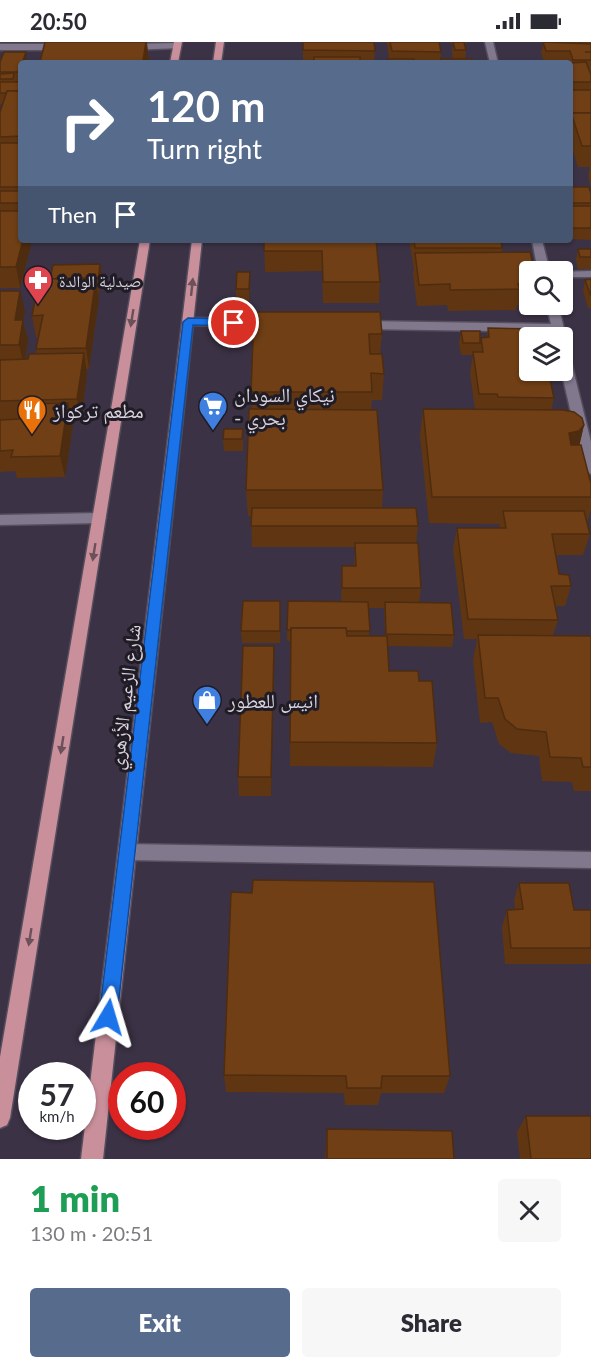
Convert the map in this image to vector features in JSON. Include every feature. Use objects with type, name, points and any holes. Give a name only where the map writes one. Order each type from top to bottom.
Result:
[{"type":"main road","points":[[218,60],[220,42]]},
{"type":"main road","points":[[174,60],[177,44]]},
{"type":"main road","points":[[0,1118],[145,243]]},
{"type":"main road","name":"شارع الزعيم الأزهري","points":[[92,1159],[197,243]]},
{"type":"street","points":[[489,42],[494,60]]},
{"type":"street","points":[[118,47],[177,44]]},
{"type":"street","points":[[0,47],[71,47]]},
{"type":"street","points":[[538,243],[542,261]]},
{"type":"street","points":[[573,274],[591,274]]},
{"type":"street","points":[[188,322],[283,324]]},
{"type":"street","points":[[355,325],[519,331]]},
{"type":"street","points":[[570,381],[591,469]]},
{"type":"street","points":[[0,520],[99,518]]},
{"type":"street","points":[[127,852],[591,860]]},
{"type":"building","points":[[45,42],[146,42],[143,60],[40,60]]},
{"type":"building","points":[[303,42],[374,42],[375,51],[303,50]]},
{"type":"building","points":[[390,42],[439,42],[441,52],[392,51]]},
{"type":"building","points":[[453,42],[464,42],[466,50],[455,50]]},
{"type":"building","points":[[543,42],[591,44],[591,60],[573,60],[570,51],[546,51]]},
{"type":"building","points":[[4,52],[26,52],[23,60],[18,60],[18,72],[0,72],[0,62]]},
{"type":"building","points":[[314,57],[360,57],[360,60],[314,60]]},
{"type":"building","points":[[414,59],[414,60],[387,60]]},
{"type":"building","points":[[472,59],[472,60],[441,60]]},
{"type":"building","points":[[586,62],[591,82],[573,82],[573,63]]},
{"type":"building","points":[[14,73],[13,79],[0,79],[0,74]]},
{"type":"building","points":[[0,82],[18,82],[18,91],[0,93]]},
{"type":"building","points":[[573,90],[591,90],[591,113],[573,113]]},
{"type":"building","points":[[7,91],[18,91],[18,136],[0,137],[0,112]]},
{"type":"building","points":[[573,113],[591,113],[591,146],[582,146]]},
{"type":"building","points":[[0,143],[18,143],[18,187],[0,187]]},
{"type":"building","points":[[573,187],[589,187],[591,203],[573,203]]},
{"type":"building","points":[[0,191],[18,191],[18,203],[0,203]]},
{"type":"building","points":[[573,206],[591,206],[591,228],[573,228]]},
{"type":"building","points":[[0,211],[18,211],[18,243],[22,243],[16,267],[0,267]]},
{"type":"building","points":[[264,243],[376,243],[380,282],[323,282],[322,251],[264,251]]},
{"type":"building","points":[[414,243],[501,243],[502,248],[415,248]]},
{"type":"building","points":[[578,249],[591,249],[591,257],[580,257]]},
{"type":"building","points":[[530,252],[532,261],[519,261],[519,289],[450,290],[450,284],[419,285],[415,253]]},
{"type":"building","points":[[100,264],[98,281],[96,278],[50,279],[53,265]]},
{"type":"building","points":[[237,272],[250,272],[249,289],[236,289]]},
{"type":"building","points":[[96,278],[86,348],[36,349],[43,315],[32,316],[39,279]]},
{"type":"building","points":[[591,279],[591,296],[585,280]]},
{"type":"building","points":[[0,291],[20,291],[15,320],[23,320],[19,345],[0,345]]},
{"type":"building","points":[[254,312],[380,312],[382,334],[369,334],[370,354],[382,354],[384,374],[371,373],[372,392],[251,392]]},
{"type":"building","points":[[488,328],[519,329],[519,381],[550,381],[554,398],[498,397],[497,394],[479,394],[473,352],[483,352],[481,338],[489,337]]},
{"type":"building","points":[[461,331],[480,331],[480,343],[463,343]]},
{"type":"building","points":[[84,353],[77,399],[0,401],[0,360],[28,359],[29,354]]},
{"type":"building","points":[[68,403],[60,456],[11,457],[13,450],[0,451],[0,420],[19,419],[22,404]]},
{"type":"building","points":[[249,409],[377,410],[383,490],[246,490]]},
{"type":"building","points":[[423,409],[574,412],[582,418],[584,425],[579,431],[569,433],[571,445],[581,445],[591,484],[591,497],[432,497]]},
{"type":"building","points":[[224,429],[243,429],[242,439],[223,439]]},
{"type":"building","points":[[252,508],[416,508],[418,526],[251,526]]},
{"type":"building","points":[[503,511],[584,511],[590,534],[552,534],[559,574],[569,575],[571,586],[551,586],[558,620],[468,619],[457,528],[506,528]]},
{"type":"building","points":[[355,543],[418,543],[421,588],[342,588],[342,566],[356,566]]},
{"type":"building","points":[[243,601],[280,601],[280,631],[241,631]]},
{"type":"building","points":[[288,601],[368,602],[370,631],[346,631],[346,628],[291,628],[287,630]]},
{"type":"building","points":[[385,602],[451,603],[454,635],[386,634]]},
{"type":"building","points":[[291,628],[346,628],[347,636],[387,636],[389,671],[418,671],[419,681],[432,681],[437,743],[290,742]]},
{"type":"building","points":[[478,635],[591,636],[591,767],[583,767],[581,758],[550,757],[546,732],[517,729],[505,719],[498,698],[485,698]]},
{"type":"building","points":[[243,646],[274,646],[271,777],[238,777]]},
{"type":"building","points":[[253,880],[434,882],[450,1076],[382,1076],[381,1088],[347,1088],[346,1076],[224,1075],[231,892],[252,893]]},
{"type":"building","points":[[519,883],[569,883],[574,910],[591,910],[591,948],[511,948],[507,910],[523,909]]},
{"type":"building","points":[[526,1116],[591,1116],[591,1159],[531,1159]]},
{"type":"building","points":[[327,1129],[452,1131],[454,1159],[327,1159]]},
{"type":"place","name":"صيدلية الوالدة","points":[[38,306]]},
{"type":"place","name":"نيكاي السودان - بحري","points":[[213,432]]},
{"type":"place","name":"مطعم تركواز","points":[[32,436]]},
{"type":"place","name":"انيس للعطور","points":[[207,726]]},
{"type":"route","points":[[108,1017],[188,322],[234,323]]}]
